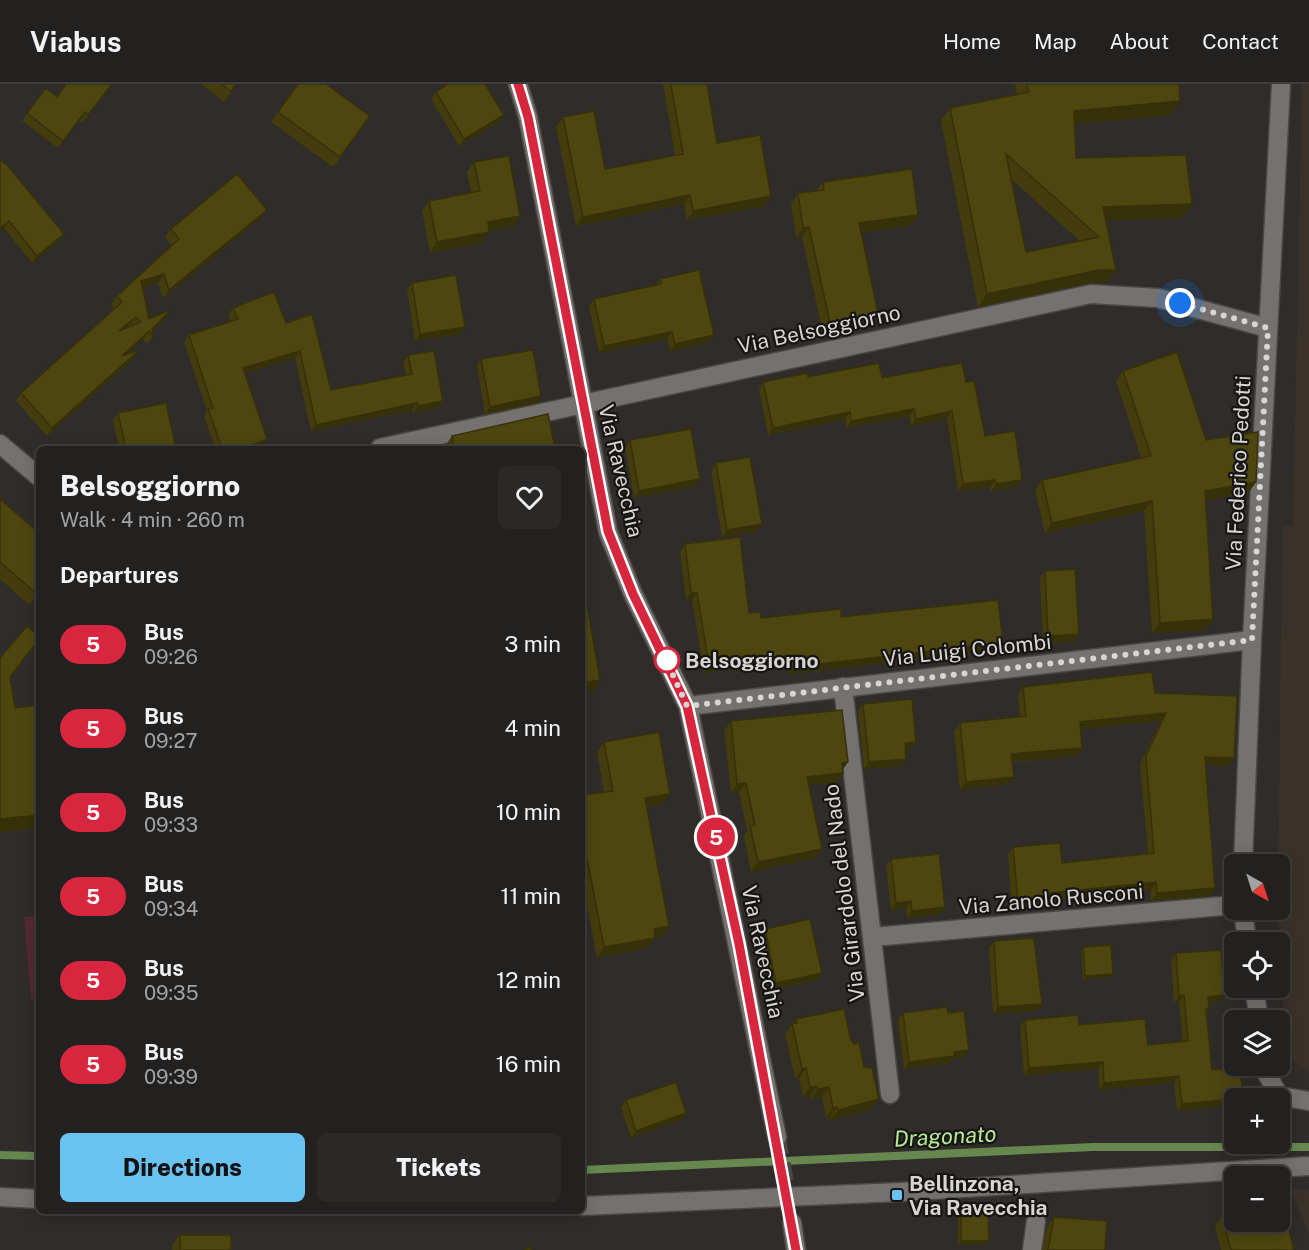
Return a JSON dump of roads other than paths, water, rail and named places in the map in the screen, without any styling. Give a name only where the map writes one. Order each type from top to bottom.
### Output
[{"type":"street","name":"Via Ravecchia","points":[[518,84],[528,117],[608,531],[633,594],[687,706],[777,1137]]},
{"type":"street","name":"Via Federico Pedotti","points":[[1244,854],[1252,640],[1281,84]]},
{"type":"street","name":"Via Belsoggiorno","points":[[389,446],[1091,294],[1158,298],[1268,328]]},
{"type":"street","points":[[0,444],[36,474]]},
{"type":"street","name":"Via Luigi Colombi","points":[[687,706],[1252,640]]},
{"type":"street","name":"Via Girardolo del Nado","points":[[843,687],[890,1094]]},
{"type":"street","name":"Via Zanolo Rusconi","points":[[873,937],[1224,906]]},
{"type":"street","points":[[1268,1076],[1279,1096],[1309,1101]]},
{"type":"street","points":[[585,1206],[900,1192],[1309,1166]]},
{"type":"street","points":[[0,1197],[36,1199]]},
{"type":"street","points":[[1032,1250],[1036,1221]]},
{"type":"street","points":[[792,1223],[796,1250]]},
{"type":"waterway","name":"Dragonato","points":[[585,1170],[1093,1147],[1309,1147]]},
{"type":"waterway","name":"Dragonato","points":[[0,1155],[36,1156]]},
{"type":"tunnel","points":[[777,1137],[792,1223]]},
{"type":"place","name":"Belsoggiorno","points":[[667,660]]},
{"type":"place","name":"Bellinzona, Via Ravecchia","points":[[897,1195]]}]
